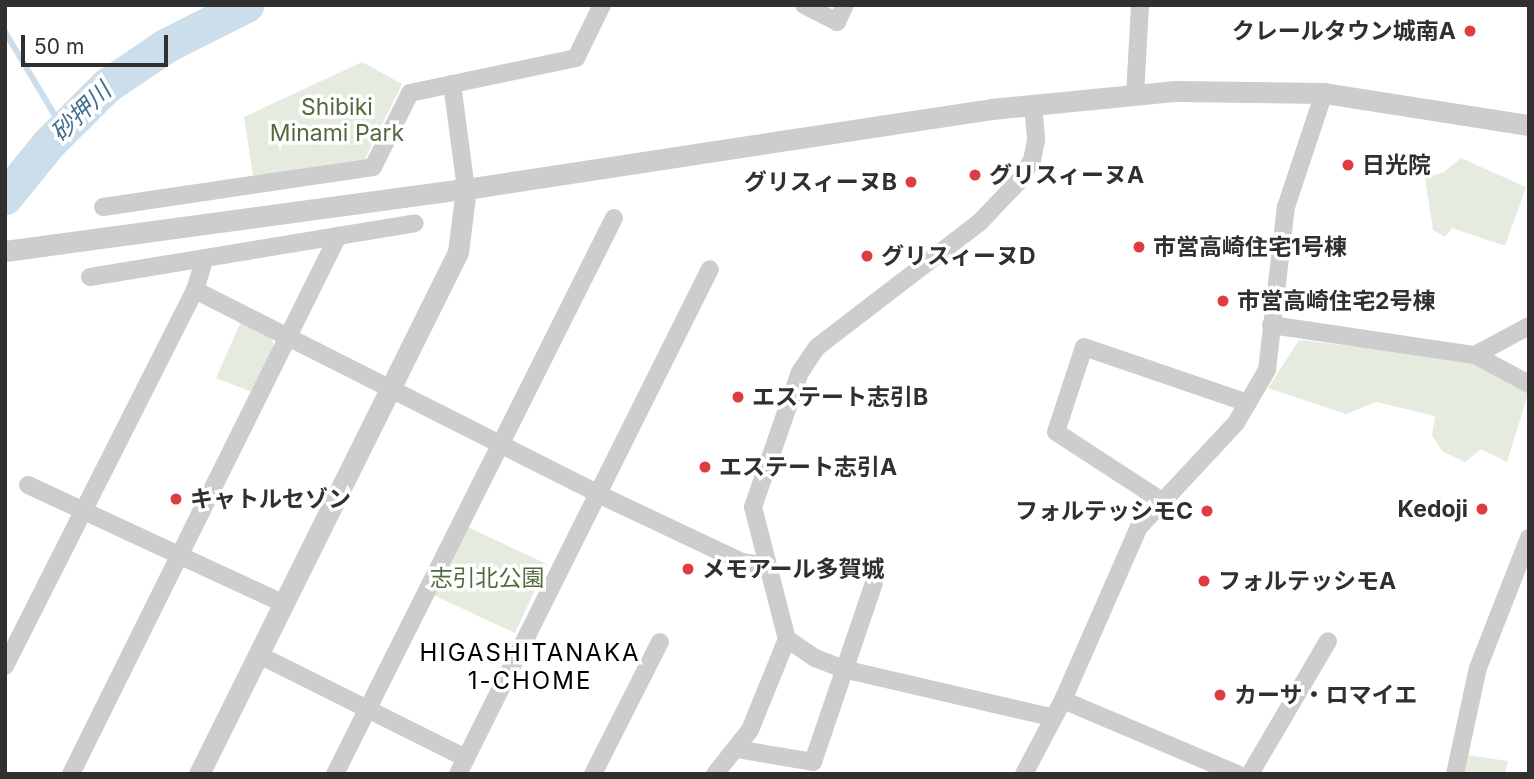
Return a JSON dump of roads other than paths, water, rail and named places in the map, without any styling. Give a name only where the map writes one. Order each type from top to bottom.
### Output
[{"type":"street","points":[[103,207],[373,167],[410,93],[576,58],[601,5]]},
{"type":"street","points":[[804,5],[837,22],[845,5]]},
{"type":"street","points":[[1135,95],[1140,5]]},
{"type":"street","points":[[199,774],[458,252],[467,189],[452,84]]},
{"type":"street","points":[[5,251],[467,189],[1033,104],[1176,91],[1324,93],[1529,125]]},
{"type":"street","points":[[1024,774],[1051,717],[1063,701],[1139,527],[1236,423],[1266,370],[1286,207],[1324,93]]},
{"type":"street","points":[[720,772],[750,730],[787,639],[754,507],[800,372],[817,347],[979,222],[1019,181],[1032,160],[1036,140],[1033,104]]},
{"type":"street","points":[[335,774],[498,443],[614,218]]},
{"type":"street","points":[[90,277],[415,223]]},
{"type":"street","points":[[71,774],[338,236]]},
{"type":"street","points":[[5,666],[195,290],[204,260]]},
{"type":"street","points":[[259,655],[367,710],[462,766],[710,269]]},
{"type":"street","points":[[195,290],[598,494],[742,562],[768,566]]},
{"type":"street","points":[[1271,325],[1475,355],[1529,384]]},
{"type":"street","points":[[1475,355],[1529,326]]},
{"type":"street","points":[[1162,501],[1056,432],[1084,347],[1248,403]]},
{"type":"street","points":[[28,485],[284,604]]},
{"type":"street","points":[[1455,774],[1478,668],[1529,538]]},
{"type":"street","points":[[737,749],[813,762],[874,583]]},
{"type":"street","points":[[787,639],[815,657],[843,669],[1051,717]]},
{"type":"street","points":[[1250,774],[1328,641]]},
{"type":"street","points":[[593,774],[660,642]]},
{"type":"street","points":[[1063,701],[1237,774]]},
{"type":"waterway","name":"砂押川","points":[[5,197],[48,144],[106,86],[165,46],[246,5]]},
{"type":"waterway","points":[[5,32],[63,129]]},
{"type":"place","name":"クレールタウン城南A","points":[[1470,31]]},
{"type":"place","name":"日光院","points":[[1348,165]]},
{"type":"place","name":"グリスィーヌA","points":[[975,175]]},
{"type":"place","name":"グリスィーヌB","points":[[911,182]]},
{"type":"place","name":"市営高崎住宅1号棟","points":[[1139,247]]},
{"type":"place","name":"グリスィーヌD","points":[[867,256]]},
{"type":"place","name":"市営高崎住宅2号棟","points":[[1223,301]]},
{"type":"place","name":"エステート志引B","points":[[738,397]]},
{"type":"place","name":"エステート志引A","points":[[705,467]]},
{"type":"place","name":"キャトルセゾン","points":[[176,499]]},
{"type":"place","name":"Kedoji","points":[[1482,509]]},
{"type":"place","name":"フォルテッシモC","points":[[1207,511]]},
{"type":"place","name":"メモアール多賀城","points":[[688,569]]},
{"type":"place","name":"フォルテッシモA","points":[[1204,581]]},
{"type":"place","name":"カーサ・ロマイエ","points":[[1220,695]]},
{"type":"district","name":"HIGASHITANAKA 1-CHOME","points":[[530,667]]},
{"type":"park label","name":"Shibiki Minami Park","points":[[337,120]]},
{"type":"park label","name":"志引北公園","points":[[487,578]]}]
